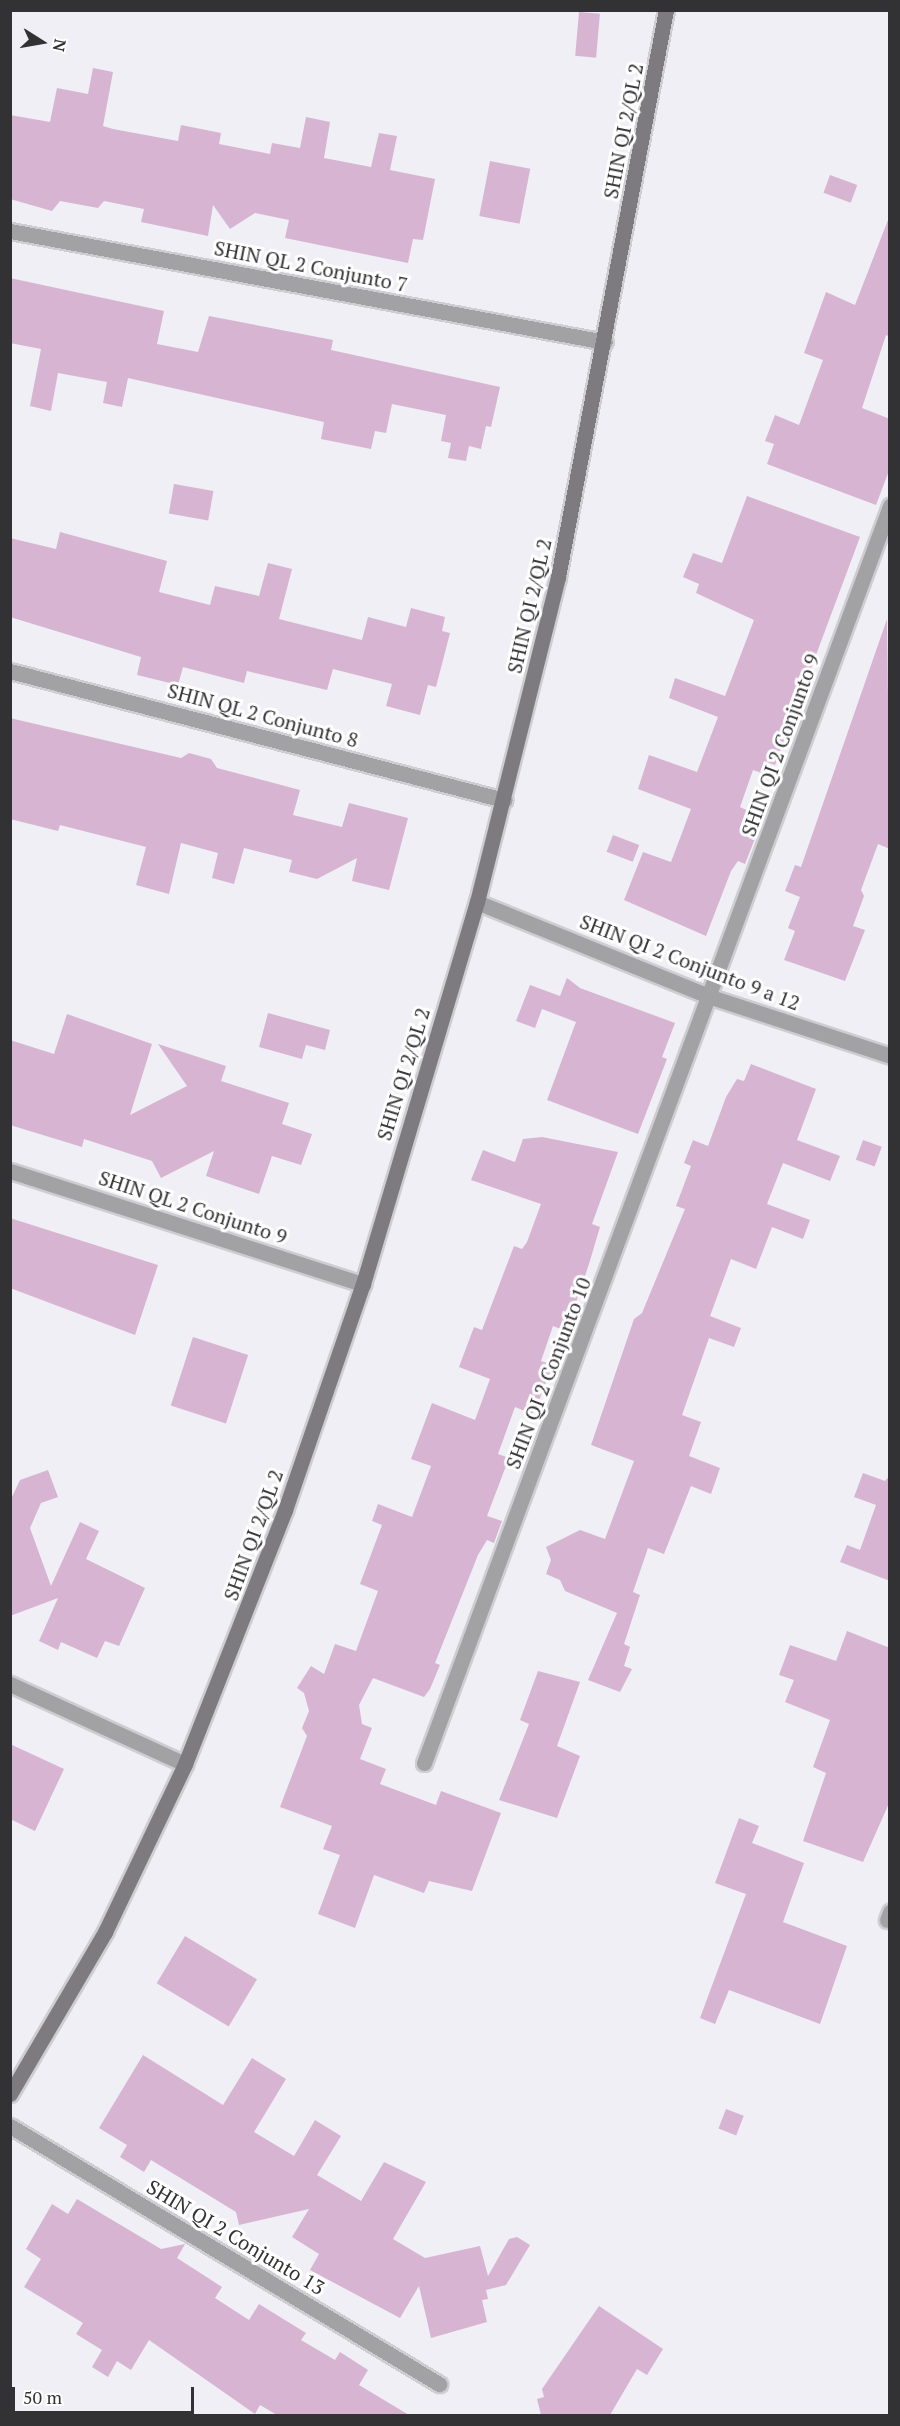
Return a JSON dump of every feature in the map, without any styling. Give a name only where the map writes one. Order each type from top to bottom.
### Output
[{"type":"street","name":"SHIN QI 2/QL 2","points":[[10,2094],[105,1932],[185,1764],[285,1510],[363,1284],[477,902],[558,577],[605,342],[666,10]]},
{"type":"street","name":"SHIN QL 2 Conjunto 7","points":[[10,231],[605,342]]},
{"type":"street","name":"SHIN QI 2 Conjunto 9","points":[[711,998],[890,506]]},
{"type":"street","name":"SHIN QL 2 Conjunto 8","points":[[10,671],[504,800]]},
{"type":"street","name":"SHIN QI 2 Conjunto 9 a 12","points":[[477,902],[711,998],[890,1056]]},
{"type":"street","name":"SHIN QI 2 Conjunto 10","points":[[424,1763],[711,998]]},
{"type":"street","name":"SHIN QL 2 Conjunto 9","points":[[10,1171],[363,1284]]},
{"type":"street","points":[[10,1684],[185,1764]]},
{"type":"street","name":"SHIN QI 2 Conjunto 13","points":[[10,2126],[439,2384]]},
{"type":"building","points":[[579,12],[600,14],[596,58],[575,56]]},
{"type":"building","points":[[93,68],[113,72],[103,126],[113,129],[178,141],[181,125],[221,133],[219,144],[270,154],[272,143],[300,148],[306,117],[330,122],[324,158],[371,167],[379,133],[397,136],[390,170],[435,179],[423,240],[413,239],[408,263],[285,238],[289,220],[255,213],[230,229],[213,205],[208,236],[141,222],[144,209],[104,201],[98,208],[60,201],[52,211],[10,199],[10,115],[50,122],[57,88],[88,94]]},
{"type":"building","points":[[490,161],[530,169],[520,224],[479,216]]},
{"type":"building","points":[[830,175],[857,185],[851,203],[824,193]]},
{"type":"building","points":[[888,220],[890,337],[886,335],[862,408],[890,419],[890,468],[876,505],[767,464],[774,444],[765,441],[775,415],[799,425],[823,360],[804,353],[826,292],[855,305]]},
{"type":"building","points":[[10,278],[164,311],[157,344],[198,352],[209,316],[333,340],[331,350],[500,387],[491,427],[486,426],[481,449],[469,446],[466,461],[448,458],[451,443],[441,441],[446,415],[392,404],[386,433],[375,431],[371,449],[321,439],[324,422],[128,378],[122,407],[103,403],[107,382],[58,373],[51,411],[30,406],[41,349],[10,343]]},
{"type":"building","points":[[174,484],[213,491],[208,520],[169,514]]},
{"type":"building","points":[[747,496],[860,537],[775,765],[769,763],[765,774],[753,770],[740,807],[763,818],[745,864],[738,861],[731,871],[706,936],[624,900],[643,852],[671,862],[691,809],[638,789],[649,755],[697,772],[718,717],[669,698],[675,678],[725,696],[754,620],[696,593],[699,584],[683,577],[693,553],[722,563]]},
{"type":"building","points":[[60,532],[167,561],[159,592],[210,605],[215,586],[259,596],[268,563],[292,569],[279,619],[362,640],[368,617],[406,627],[411,608],[445,617],[442,631],[450,633],[436,687],[428,685],[420,715],[386,706],[392,684],[333,669],[327,690],[247,671],[244,683],[183,667],[178,685],[137,675],[141,657],[10,617],[10,538],[56,549]]},
{"type":"building","points":[[887,619],[890,849],[878,844],[861,890],[864,896],[853,926],[865,930],[845,981],[784,960],[795,931],[788,928],[800,897],[785,891],[795,865],[801,867]]},
{"type":"building","points":[[10,718],[181,758],[189,753],[211,759],[217,768],[300,790],[293,815],[342,827],[349,803],[408,818],[389,890],[352,881],[357,858],[317,879],[289,872],[292,860],[244,848],[234,884],[212,878],[218,853],[181,843],[169,894],[136,885],[146,847],[60,825],[58,831],[10,819]]},
{"type":"building","points":[[613,835],[639,845],[633,862],[607,852]]},
{"type":"building","points":[[567,978],[580,988],[675,1023],[662,1057],[667,1059],[638,1134],[547,1100],[576,1022],[542,1009],[535,1028],[516,1021],[530,985],[560,996]]},
{"type":"building","points":[[268,1013],[330,1030],[325,1050],[306,1045],[302,1059],[259,1047]]},
{"type":"building","points":[[67,1014],[152,1044],[130,1115],[187,1086],[158,1044],[226,1066],[221,1081],[289,1103],[282,1124],[312,1134],[301,1165],[272,1156],[259,1194],[206,1176],[214,1151],[161,1178],[152,1161],[84,1139],[82,1147],[10,1125],[10,1040],[54,1054]]},
{"type":"building","points":[[751,1064],[816,1089],[797,1140],[840,1156],[830,1181],[783,1163],[767,1204],[810,1220],[803,1239],[772,1227],[756,1269],[731,1259],[710,1316],[741,1328],[734,1347],[709,1338],[682,1415],[701,1422],[689,1456],[720,1468],[711,1494],[691,1486],[664,1554],[648,1548],[633,1592],[640,1595],[624,1644],[630,1647],[624,1666],[632,1669],[620,1692],[588,1680],[617,1613],[565,1591],[560,1580],[546,1574],[551,1560],[546,1547],[580,1530],[605,1539],[634,1461],[591,1445],[634,1319],[642,1313],[685,1209],[676,1206],[691,1166],[684,1163],[693,1140],[708,1146],[726,1097],[737,1079],[744,1081]]},
{"type":"building","points":[[542,1137],[618,1152],[592,1224],[600,1227],[589,1264],[571,1317],[563,1330],[553,1326],[541,1361],[553,1365],[532,1414],[515,1407],[498,1454],[509,1458],[487,1516],[502,1521],[494,1543],[487,1540],[478,1555],[435,1663],[440,1665],[430,1689],[424,1697],[373,1678],[359,1705],[362,1724],[372,1728],[360,1759],[386,1769],[380,1784],[436,1805],[441,1791],[501,1813],[472,1891],[429,1881],[424,1893],[374,1875],[355,1928],[318,1914],[340,1855],[323,1849],[332,1826],[280,1807],[307,1736],[302,1728],[309,1711],[304,1693],[297,1688],[311,1666],[324,1674],[335,1644],[356,1651],[378,1591],[360,1584],[382,1525],[372,1521],[378,1504],[412,1517],[431,1466],[411,1459],[432,1403],[475,1420],[490,1379],[459,1367],[474,1327],[482,1330],[514,1246],[522,1249],[527,1242],[541,1204],[471,1180],[483,1150],[515,1162],[523,1139]]},
{"type":"building","points":[[863,1140],[882,1147],[875,1167],[856,1160]]},
{"type":"building","points":[[10,1218],[158,1265],[135,1335],[10,1288]]},
{"type":"building","points":[[193,1337],[248,1355],[226,1423],[171,1405]]},
{"type":"building","points":[[48,1470],[58,1497],[41,1503],[30,1528],[51,1586],[80,1522],[99,1531],[86,1559],[145,1588],[119,1646],[105,1641],[97,1658],[61,1642],[58,1650],[39,1641],[58,1598],[10,1616],[10,1501],[20,1480]]},
{"type":"building","points":[[863,1473],[885,1481],[890,1475],[890,1581],[840,1562],[847,1545],[860,1550],[876,1505],[854,1497]]},
{"type":"building","points":[[847,1631],[890,1648],[890,1801],[863,1862],[803,1841],[826,1773],[813,1767],[830,1720],[785,1702],[794,1680],[779,1675],[790,1645],[836,1661]]},
{"type":"building","points":[[538,1671],[580,1682],[557,1746],[580,1756],[557,1818],[499,1800],[529,1724],[520,1720]]},
{"type":"building","points":[[10,1744],[64,1769],[35,1831],[10,1819]]},
{"type":"building","points":[[739,1818],[759,1826],[752,1843],[804,1863],[783,1922],[847,1946],[820,2024],[729,1990],[715,2024],[700,2018],[746,1894],[715,1883]]},
{"type":"building","points":[[185,1936],[257,1979],[229,2026],[157,1983]]},
{"type":"building","points":[[143,2055],[223,2105],[252,2058],[286,2079],[254,2132],[294,2156],[315,2120],[341,2136],[317,2175],[361,2201],[384,2162],[426,2182],[393,2239],[425,2258],[480,2246],[488,2276],[509,2239],[517,2237],[530,2245],[506,2285],[486,2290],[488,2299],[482,2300],[487,2322],[431,2338],[419,2286],[400,2318],[310,2270],[319,2254],[292,2237],[309,2209],[239,2225],[236,2212],[151,2160],[144,2172],[120,2157],[127,2145],[99,2128]]},
{"type":"building","points":[[726,2109],[744,2116],[736,2135],[718,2129]]},
{"type":"building","points":[[77,2199],[161,2249],[185,2244],[177,2258],[222,2287],[215,2298],[249,2320],[259,2304],[306,2333],[301,2340],[335,2360],[340,2352],[368,2370],[359,2385],[409,2415],[277,2415],[260,2405],[255,2414],[149,2340],[131,2370],[117,2361],[108,2377],[92,2367],[102,2350],[76,2334],[83,2323],[24,2287],[41,2259],[26,2249],[52,2204],[68,2214]]},
{"type":"building","points":[[599,2306],[663,2349],[647,2375],[637,2369],[610,2415],[541,2415],[537,2399],[544,2397],[542,2389]]}]
